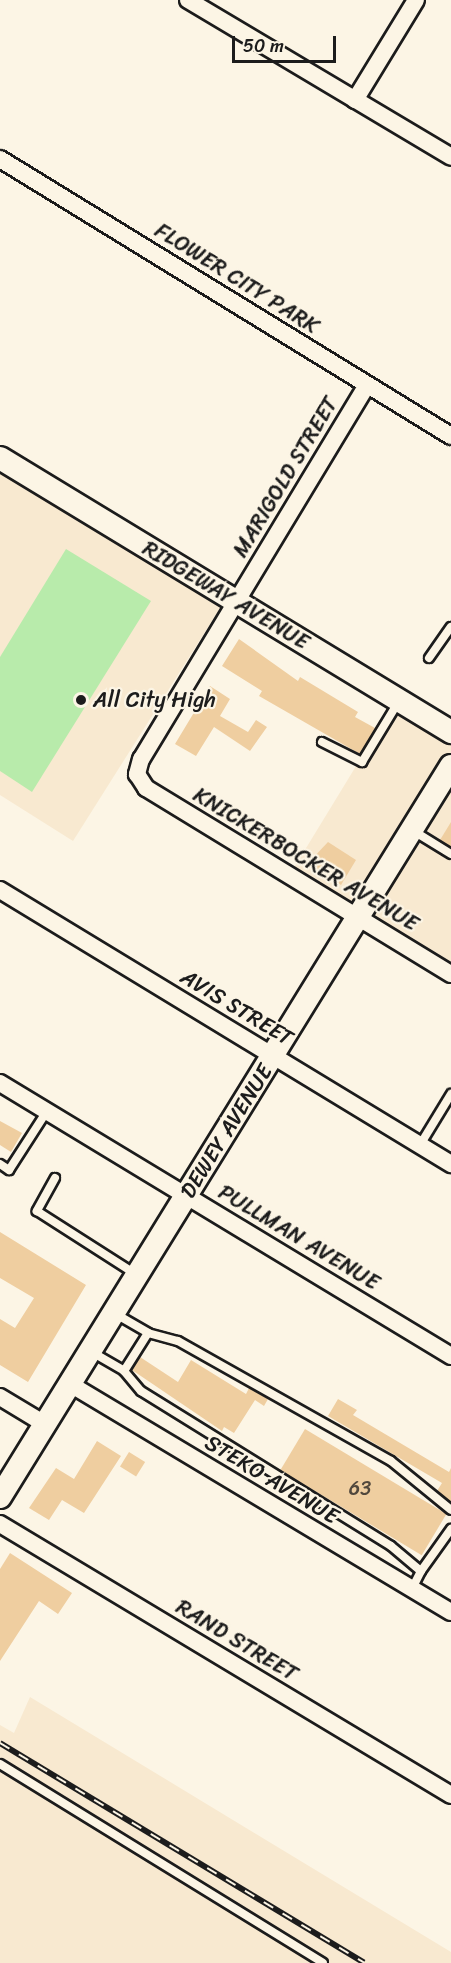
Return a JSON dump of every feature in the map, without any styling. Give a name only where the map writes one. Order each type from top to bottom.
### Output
[{"type":"street","points":[[188,0],[451,157]]},
{"type":"street","points":[[355,100],[416,0]]},
{"type":"street","name":"FLOWER CITY PARK","points":[[0,159],[451,436]]},
{"type":"street","name":"MARIGOLD STREET","points":[[139,780],[141,759],[367,385]]},
{"type":"street","name":"RIDGEWAY AVENUE","points":[[0,458],[451,732]]},
{"type":"street","name":"DEWEY AVENUE","points":[[0,1497],[451,766]]},
{"type":"street","name":"KNICKERBOCKER AVENUE","points":[[139,780],[451,974]]},
{"type":"street","name":"AVIS STREET","points":[[0,890],[451,1164]]},
{"type":"street","name":"PULLMAN AVENUE","points":[[0,1083],[451,1356]]},
{"type":"street","name":"STEKO AVENUE","points":[[70,1384],[451,1612]]},
{"type":"street","points":[[0,1397],[45,1424]]},
{"type":"street","name":"RAND STREET","points":[[0,1524],[451,1795]]},
{"type":"lane","points":[[429,658],[451,627]]},
{"type":"lane","points":[[322,742],[362,762],[399,700]]},
{"type":"lane","points":[[412,830],[451,854]]},
{"type":"lane","points":[[420,1145],[451,1094]]},
{"type":"lane","points":[[0,1164],[9,1170],[47,1111]]},
{"type":"lane","points":[[56,1178],[37,1211],[137,1275]]},
{"type":"lane","points":[[114,1313],[147,1333],[178,1341],[391,1461],[451,1510]]},
{"type":"lane","points":[[124,1371],[147,1333]]},
{"type":"lane","points":[[90,1351],[124,1371],[141,1391],[391,1546],[421,1571]]},
{"type":"lane","points":[[412,1588],[451,1528]]},
{"type":"lane","points":[[0,1764],[323,1963]]},
{"type":"shaded area","name":"All City High","points":[[0,471],[222,605],[73,841],[0,795]]},
{"type":"shaded area","points":[[397,699],[451,732],[451,970],[289,876]]},
{"type":"shaded area","points":[[30,1697],[451,1952],[451,1963],[0,1963],[0,1725],[14,1733]]},
{"type":"green space","points":[[66,549],[151,601],[32,792],[0,771],[0,657]]},
{"type":"building","points":[[239,639],[298,681],[300,677],[358,712],[355,717],[375,728],[360,754],[259,696],[262,691],[222,666]]},
{"type":"building","points":[[210,686],[230,699],[220,716],[248,732],[256,720],[267,727],[250,751],[214,727],[196,756],[175,744]]},
{"type":"building","points":[[451,822],[451,847],[440,840]]},
{"type":"building","points":[[328,842],[356,860],[341,885],[313,867],[311,860]]},
{"type":"building","points":[[0,1121],[22,1133],[11,1152],[0,1145]]},
{"type":"building","points":[[0,1232],[86,1285],[28,1382],[0,1365],[0,1319],[15,1328],[34,1298],[0,1278]]},
{"type":"building","points":[[140,1357],[178,1382],[191,1360],[246,1394],[249,1388],[268,1399],[264,1406],[255,1400],[234,1433],[224,1427],[222,1431],[132,1370]]},
{"type":"building","points":[[338,1399],[357,1410],[353,1415],[449,1472],[451,1468],[451,1502],[437,1491],[442,1483],[328,1416]]},
{"type":"building","points":[[305,1429],[446,1514],[422,1555],[280,1470]]},
{"type":"building","points":[[97,1441],[121,1456],[84,1513],[62,1500],[49,1520],[29,1508],[56,1468],[74,1479]]},
{"type":"building","points":[[129,1452],[145,1462],[136,1476],[120,1466]]},
{"type":"building","points":[[10,1553],[72,1593],[58,1614],[39,1601],[0,1661],[0,1569]]},
{"type":"railway","points":[[0,1743],[364,1963]]},
{"type":"place","name":"All City High","points":[[81,700]]}]
